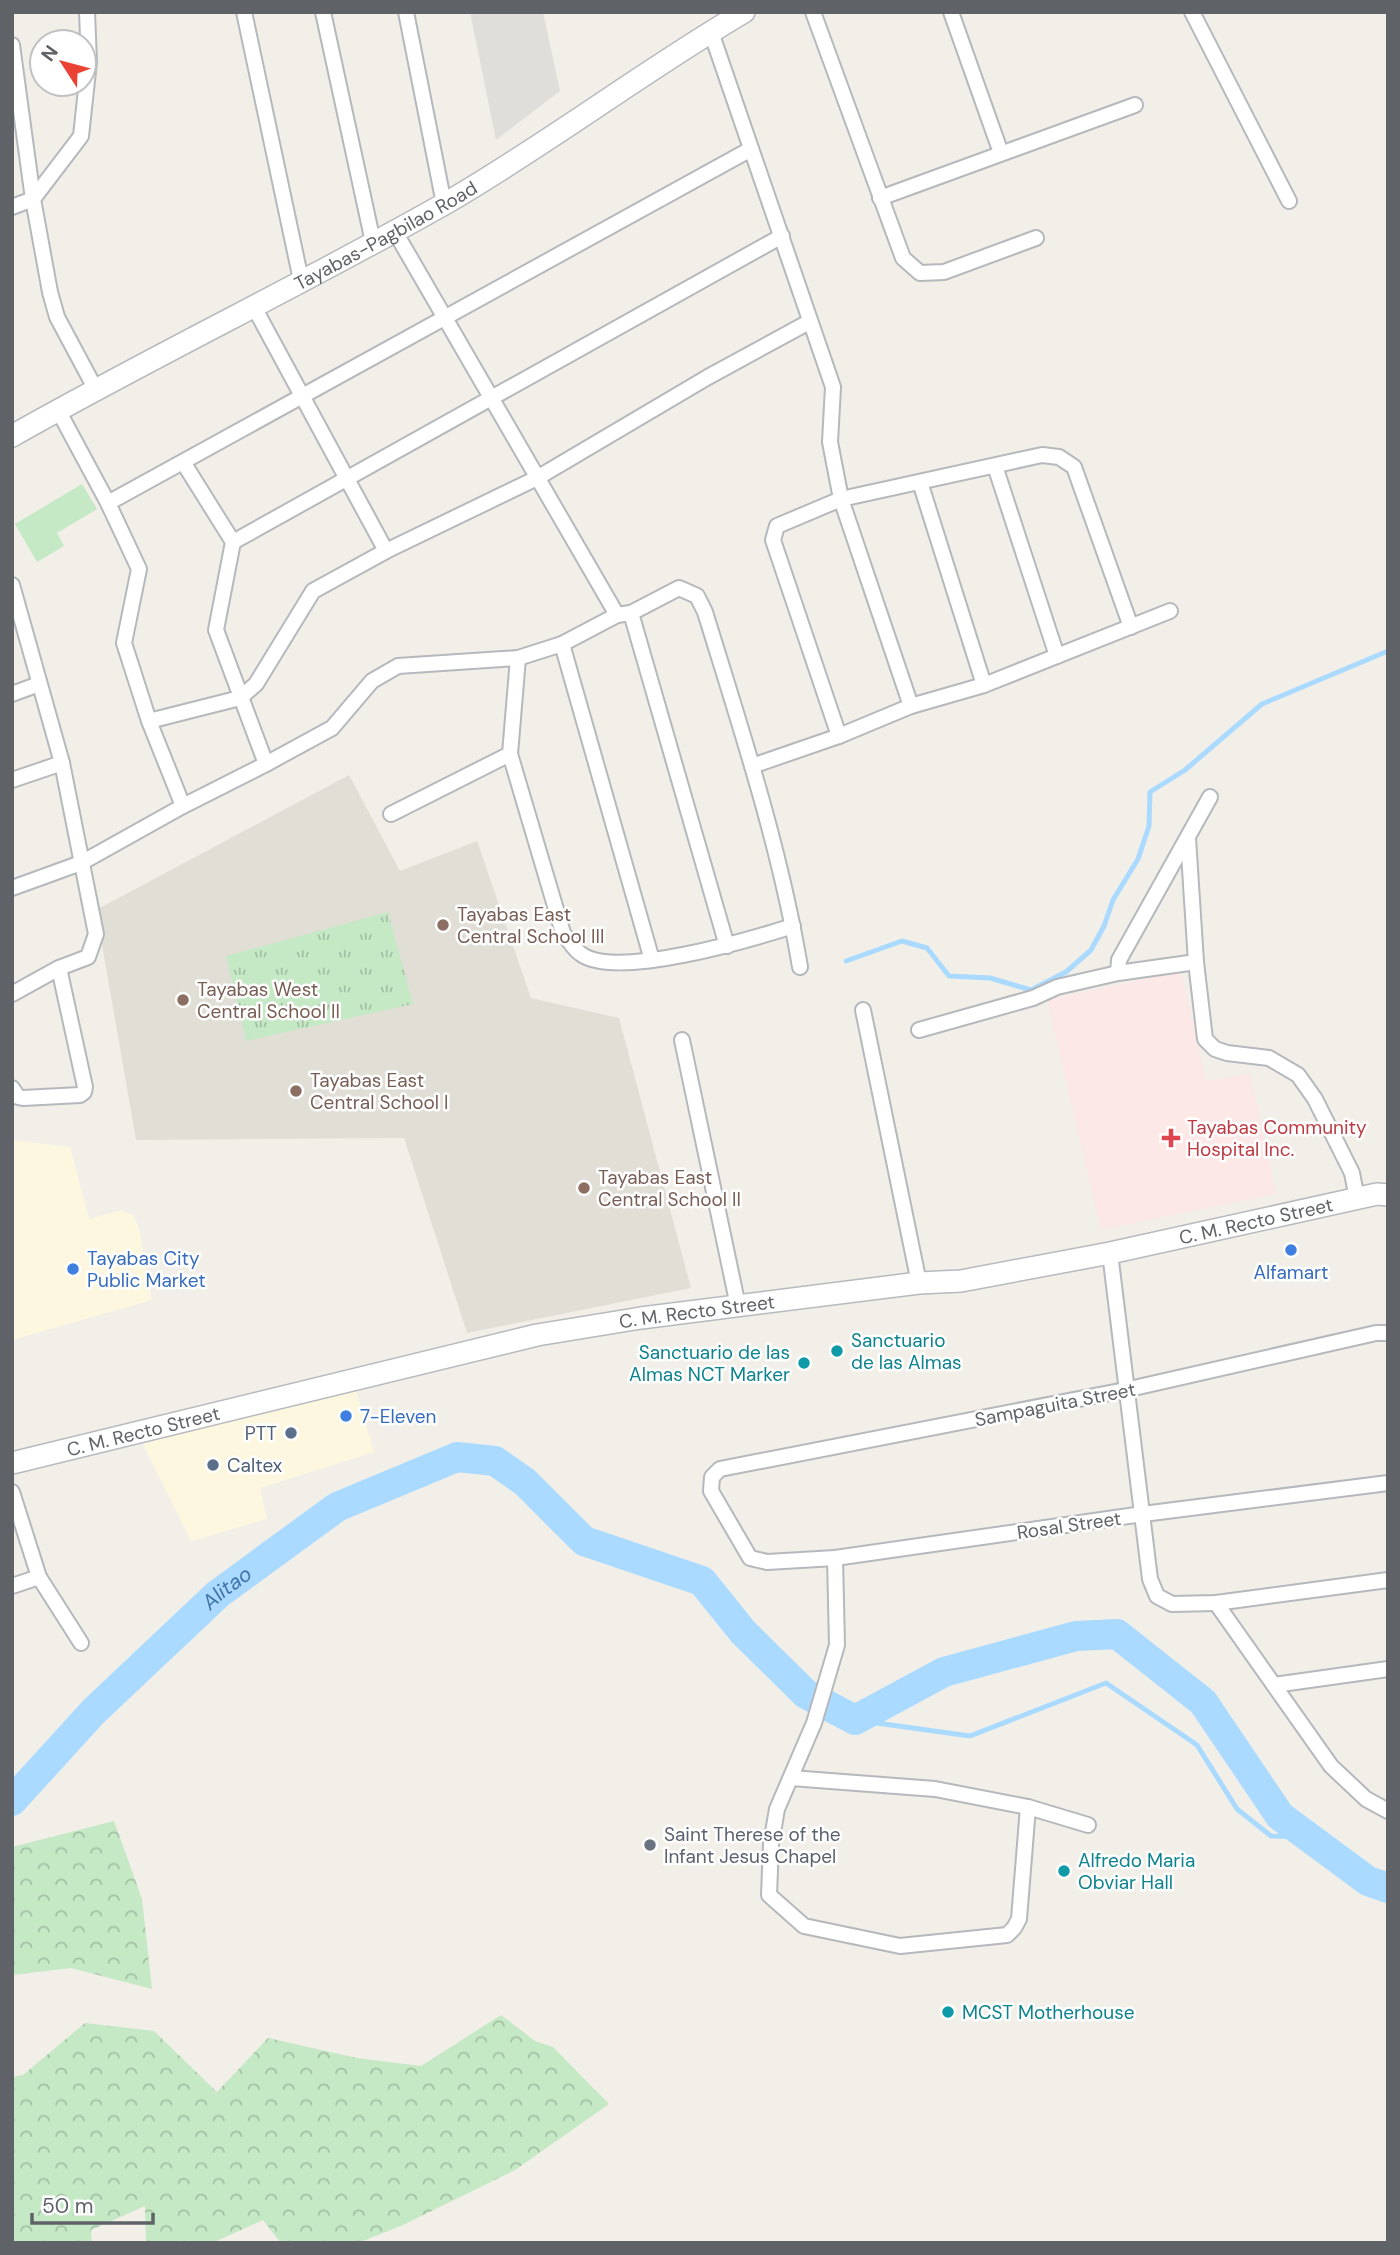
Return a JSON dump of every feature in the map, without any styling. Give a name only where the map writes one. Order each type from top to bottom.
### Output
[{"type":"main road","name":"Tayabas-Pagbilao Road","points":[[12,436],[444,204],[567,128],[744,12]]},
{"type":"main road","name":"C. M. Recto Street","points":[[12,1463],[537,1335],[641,1318],[919,1283],[961,1281],[1110,1253],[1357,1199],[1388,1195]]},
{"type":"street","points":[[12,207],[33,199],[81,136],[89,62],[87,12]]},
{"type":"street","points":[[244,12],[301,281]]},
{"type":"street","points":[[323,12],[373,242]]},
{"type":"street","points":[[406,12],[444,204]]},
{"type":"street","points":[[813,12],[903,258],[920,273],[944,272],[1036,238]]},
{"type":"street","points":[[951,12],[1001,153]]},
{"type":"street","points":[[1192,12],[1289,201]]},
{"type":"street","points":[[711,32],[833,387],[830,442],[841,499],[911,706]]},
{"type":"street","points":[[12,45],[33,199],[50,292],[57,317],[96,390]]},
{"type":"street","points":[[880,198],[1135,105]]},
{"type":"street","points":[[108,503],[751,149]]},
{"type":"street","points":[[394,230],[537,478],[624,614],[727,946]]},
{"type":"street","points":[[233,542],[782,236]]},
{"type":"street","points":[[254,307],[386,551]]},
{"type":"street","points":[[149,721],[240,698],[256,684],[313,591],[386,551],[537,478],[708,377],[809,322]]},
{"type":"street","points":[[58,410],[108,503],[139,569],[124,643],[149,721],[183,806]]},
{"type":"street","points":[[839,736],[773,540],[777,526],[841,499],[1042,455],[1059,457],[1074,467],[1130,627]]},
{"type":"street","points":[[183,462],[233,542],[216,630],[267,764]]},
{"type":"street","points":[[995,466],[1057,656]]},
{"type":"street","points":[[920,482],[984,685]]},
{"type":"street","points":[[12,585],[62,764],[96,934],[89,957],[59,968],[12,994]]},
{"type":"street","points":[[12,888],[80,863],[332,728],[372,681],[398,666],[518,658],[562,644],[679,588],[697,596],[705,612],[752,766],[793,926],[800,967]]},
{"type":"street","points":[[752,766],[839,736],[911,706],[984,685],[1170,611]]},
{"type":"street","points":[[562,644],[652,960]]},
{"type":"street","points":[[518,658],[510,754],[564,933],[581,954],[603,963],[652,960],[727,946],[793,926]]},
{"type":"street","points":[[12,694],[39,684]]},
{"type":"street","points":[[391,814],[510,754]]},
{"type":"street","points":[[12,780],[62,764]]},
{"type":"street","points":[[1118,973],[1119,960],[1210,797]]},
{"type":"street","points":[[1188,838],[1196,962],[1205,1038],[1215,1049],[1269,1058],[1298,1075],[1315,1099],[1352,1172],[1357,1199]]},
{"type":"street","points":[[919,1030],[1033,998],[1057,987],[1118,973],[1196,962]]},
{"type":"street","points":[[12,1088],[18,1097],[23,1098],[80,1096],[84,1092],[59,968]]},
{"type":"street","points":[[863,1010],[919,1283]]},
{"type":"street","points":[[682,1040],[738,1306]]},
{"type":"street","points":[[1110,1253],[1150,1579],[1157,1596],[1172,1604],[1216,1603],[1388,1580]]},
{"type":"street","name":"Sampaguita Street","points":[[750,1558],[711,1491],[712,1477],[720,1469],[1125,1391],[1376,1333],[1388,1333]]},
{"type":"street","name":"Rosal Street","points":[[750,1558],[767,1562],[835,1558],[1143,1514],[1388,1483]]},
{"type":"street","points":[[12,1492],[39,1577],[81,1643]]},
{"type":"street","points":[[835,1558],[837,1645],[814,1723],[777,1809],[771,1844],[769,1895],[804,1926],[900,1946],[1007,1935],[1019,1919],[1028,1807]]},
{"type":"street","points":[[12,1586],[39,1577]]},
{"type":"street","points":[[1216,1603],[1331,1766],[1366,1799],[1388,1811]]},
{"type":"street","points":[[1274,1685],[1388,1669]]},
{"type":"street","points":[[791,1778],[935,1789],[1028,1807],[1088,1825]]},
{"type":"shaded area","points":[[470,12],[543,12],[560,91],[496,140]]},
{"type":"shaded area","points":[[349,775],[400,871],[477,841],[531,998],[619,1018],[691,1288],[467,1333],[404,1138],[136,1140],[96,910]]},
{"type":"shaded area","name":"Tayabas Community Hospital Inc.","points":[[1181,971],[1206,1081],[1250,1073],[1276,1194],[1101,1230],[1047,1000]]},
{"type":"shaded area","points":[[12,1140],[70,1147],[89,1219],[121,1210],[133,1215],[139,1228],[152,1300],[12,1340]]},
{"type":"shaded area","points":[[354,1384],[374,1452],[260,1488],[267,1519],[191,1541],[140,1438]]},
{"type":"green space","points":[[82,484],[97,509],[57,533],[64,546],[37,562],[15,524]]},
{"type":"green space","points":[[388,912],[413,1004],[246,1041],[226,956]]},
{"type":"green space","points":[[114,1821],[142,1899],[152,1989],[71,1968],[12,1975],[12,1847]]},
{"type":"green space","points":[[501,2015],[535,2041],[553,2047],[609,2104],[515,2170],[403,2225],[358,2243],[281,2243],[263,2220],[212,2243],[146,2243],[145,2206],[91,2230],[92,2243],[12,2243],[12,2077],[23,2075],[85,2023],[154,2031],[217,2092],[268,2038],[357,2058],[421,2066]]},
{"type":"waterway","points":[[846,961],[902,941],[927,948],[949,976],[990,978],[1031,990],[1066,972],[1091,950],[1104,926],[1113,900],[1138,859],[1149,826],[1150,792],[1185,770],[1262,704],[1388,651]]},
{"type":"waterway","name":"Alitao","points":[[12,1801],[93,1712],[218,1594],[337,1507],[457,1457],[495,1461],[525,1482],[584,1541],[702,1581],[743,1632],[806,1694],[855,1720],[944,1672],[1076,1636],[1117,1634],[1203,1702],[1280,1816],[1368,1881],[1388,1888]]},
{"type":"waterway","points":[[855,1720],[970,1736],[1106,1683],[1197,1745],[1237,1809],[1271,1836],[1308,1837]]},
{"type":"place","name":"Tayabas East Central School III","points":[[443,925]]},
{"type":"place","name":"Tayabas West Central School II","points":[[183,1000]]},
{"type":"place","name":"Tayabas East Central School I","points":[[296,1091]]},
{"type":"place","name":"Tayabas Community Hospital Inc.","points":[[1171,1138]]},
{"type":"place","name":"Tayabas East Central School II","points":[[584,1188]]},
{"type":"place","name":"Alfamart","points":[[1291,1250]]},
{"type":"place","name":"Tayabas City Public Market","points":[[73,1269]]},
{"type":"place","name":"Sanctuario de las Almas","points":[[837,1351]]},
{"type":"place","name":"Sanctuario de las Almas NCT Marker","points":[[804,1363]]},
{"type":"place","name":"7-Eleven","points":[[346,1416]]},
{"type":"place","name":"PTT","points":[[291,1433]]},
{"type":"place","name":"Caltex","points":[[213,1465]]},
{"type":"place","name":"Saint Therese of the Infant Jesus Chapel","points":[[650,1845]]},
{"type":"place","name":"Alfredo Maria Obviar Hall","points":[[1064,1871]]},
{"type":"place","name":"MCST Motherhouse","points":[[948,2012]]}]
